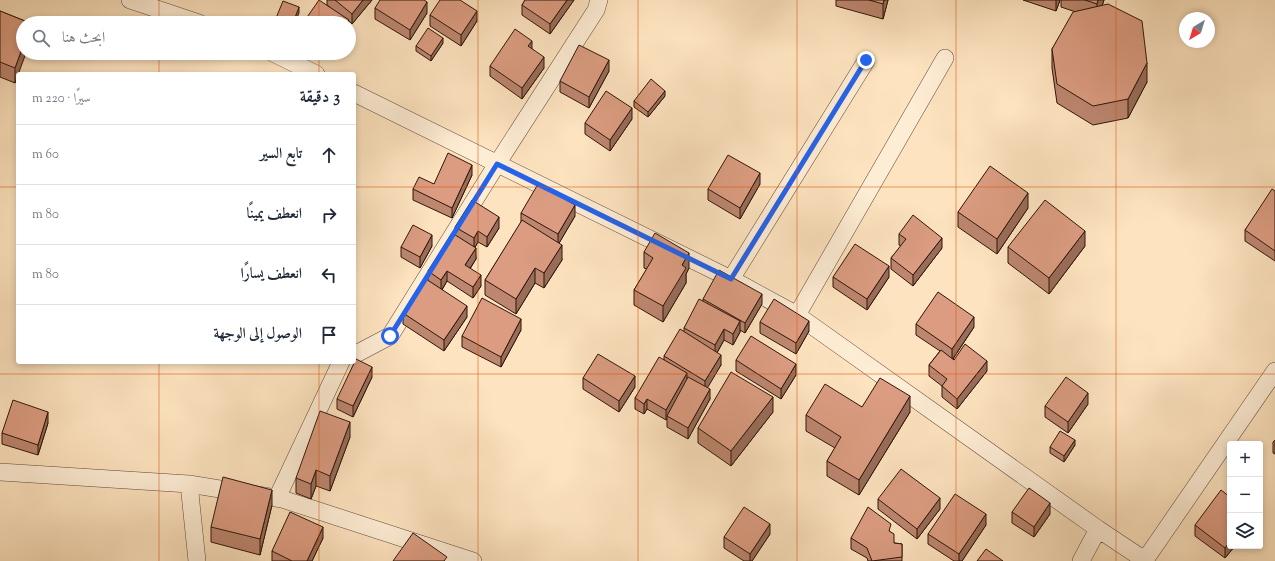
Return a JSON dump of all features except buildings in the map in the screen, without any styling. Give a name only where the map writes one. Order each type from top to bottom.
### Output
[{"type":"street","points":[[130,0],[178,16]]},
{"type":"street","points":[[356,354],[390,336],[497,164],[596,10],[599,0]]},
{"type":"street","points":[[797,315],[945,58]]},
{"type":"street","points":[[287,60],[312,72]]},
{"type":"street","points":[[731,279],[866,60]]},
{"type":"street","points":[[356,94],[731,279],[797,315],[1098,529],[1145,560],[1275,371]]},
{"type":"street","points":[[277,498],[340,364]]},
{"type":"street","points":[[0,472],[189,484],[277,498],[473,561]]},
{"type":"street","points":[[189,484],[197,561]]},
{"type":"street","points":[[1081,561],[1098,529]]},
{"type":"route","points":[[390,336],[497,164],[731,279],[866,60]]}]
